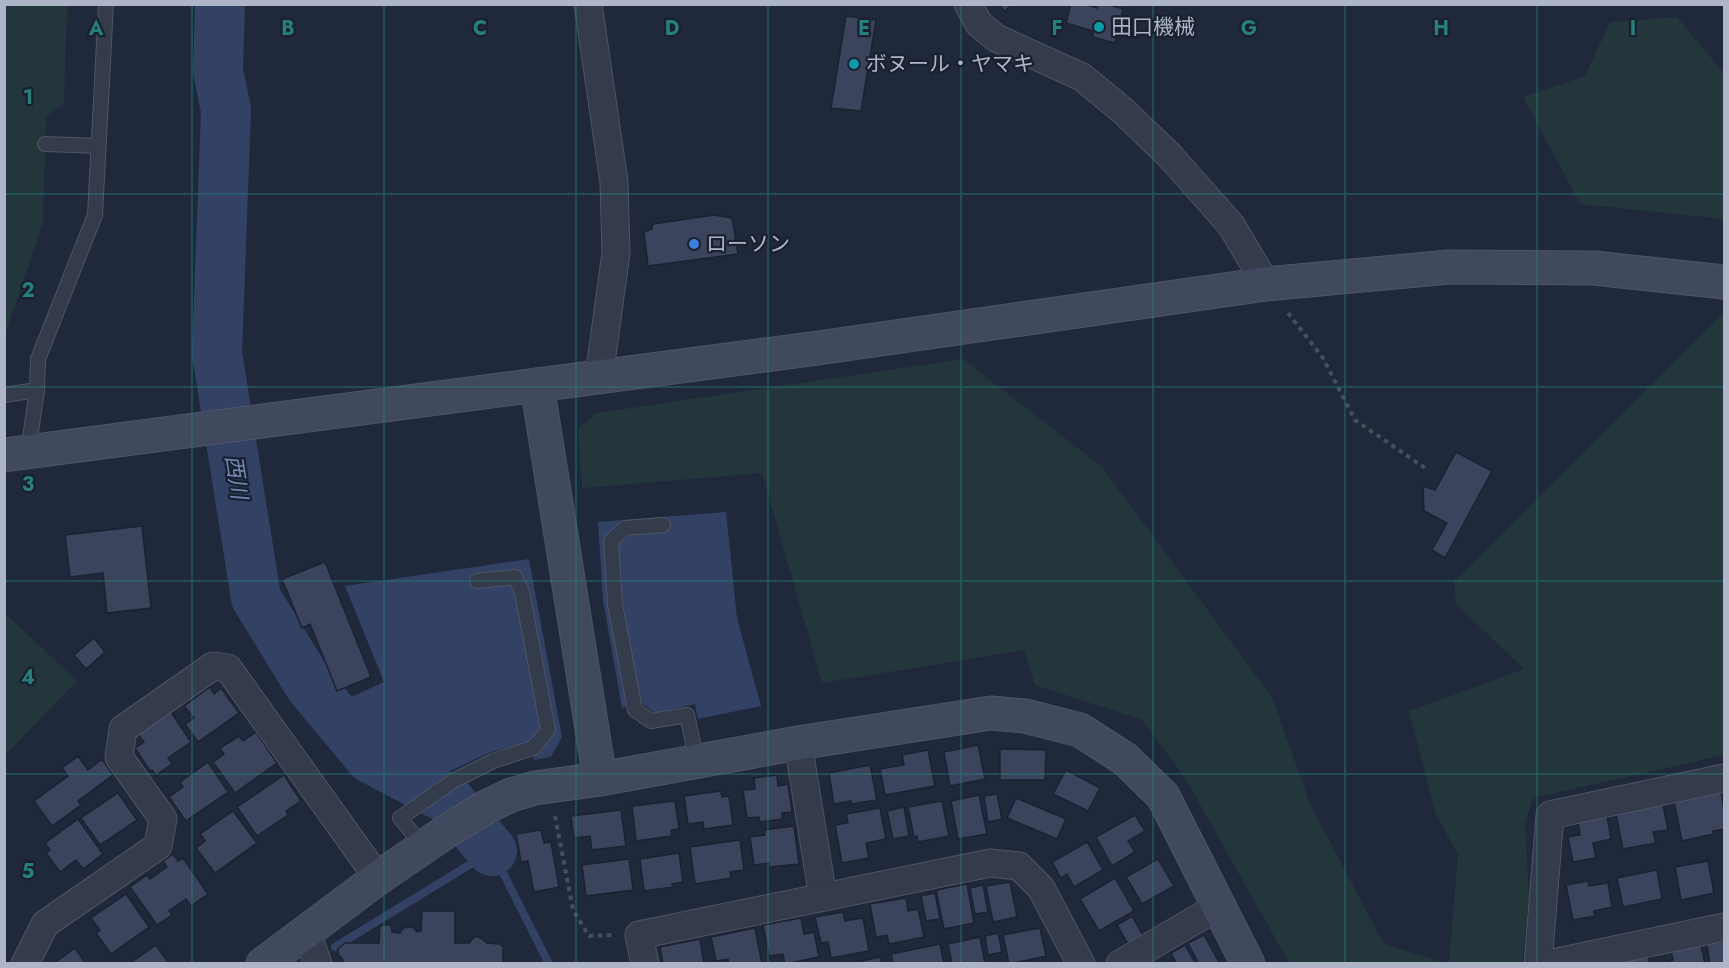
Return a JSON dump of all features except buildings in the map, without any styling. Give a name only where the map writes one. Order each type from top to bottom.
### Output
[{"type":"street","points":[[588,4],[614,182],[616,241],[599,377]]},
{"type":"street","points":[[968,4],[979,24],[996,38],[1082,77],[1122,110],[1169,155],[1231,225],[1266,284]]},
{"type":"street","points":[[16,453],[799,351],[1266,284],[1449,267],[1594,268],[1725,282]]},
{"type":"street","points":[[537,385],[600,779]]},
{"type":"street","points":[[25,963],[45,924],[158,846],[163,819],[119,757],[123,729],[213,666],[228,668],[378,878]]},
{"type":"street","points":[[262,963],[378,878],[486,807],[511,795],[535,788],[600,779],[798,743],[992,713],[1025,716],[1080,730],[1125,759],[1163,796],[1248,963]]},
{"type":"street","points":[[798,743],[823,897]]},
{"type":"street","points":[[1538,963],[1550,815],[1725,778]]},
{"type":"street","points":[[645,963],[639,935],[990,863],[1019,866],[1041,888],[1081,963]]},
{"type":"street","points":[[1119,963],[1219,906]]},
{"type":"street","points":[[1548,963],[1725,927]]},
{"type":"street","points":[[306,932],[318,963]]},
{"type":"lane","points":[[16,453],[37,390],[38,359],[95,215],[106,4]]},
{"type":"lane","points":[[45,144],[98,146]]},
{"type":"lane","points":[[4,395],[37,390]]},
{"type":"lane","points":[[663,525],[625,528],[611,541],[615,604],[634,710],[651,721],[687,715],[697,761]]},
{"type":"lane","points":[[436,839],[400,818],[453,781],[493,761],[533,748],[548,730],[522,592],[515,577],[477,581]]},
{"type":"path","points":[[1266,284],[1323,358],[1354,420],[1425,468]]},
{"type":"path","points":[[554,813],[573,910],[589,936],[639,935]]},
{"type":"shaded area","points":[[5,5],[67,5],[64,103],[46,117],[43,223],[5,335]]},
{"type":"shaded area","points":[[1677,17],[1724,73],[1724,219],[1580,204],[1523,97],[1585,76],[1610,22]]},
{"type":"shaded area","points":[[1724,312],[1724,755],[1533,798],[1525,822],[1529,896],[1522,963],[1449,963],[1458,854],[1435,813],[1409,711],[1524,669],[1456,604],[1454,582]]},
{"type":"shaded area","points":[[963,359],[1102,467],[1272,697],[1311,806],[1384,944],[1446,963],[1289,963],[1185,778],[1142,720],[1035,685],[1024,650],[822,683],[762,473],[582,488],[578,429],[597,413]]},
{"type":"shaded area","points":[[4,612],[77,681],[5,755],[4,755]]},
{"type":"water","points":[[726,512],[737,618],[761,706],[698,719],[695,704],[655,713],[641,703],[622,708],[603,600],[598,522]]},
{"type":"water","points":[[529,559],[562,737],[551,757],[534,760],[529,742],[491,752],[446,773],[374,739],[349,698],[384,682],[345,586]]},
{"type":"waterway","name":"西川","points":[[220,4],[218,71],[226,110],[217,353],[256,598],[310,686],[370,758],[448,799],[492,851]]},
{"type":"waterway","points":[[335,947],[492,851],[549,964]]},
{"type":"place","name":"田口機械","points":[[1099,27]]},
{"type":"place","name":"ボヌール・ヤマキ","points":[[854,64]]},
{"type":"place","name":"ローソン","points":[[694,244]]}]
